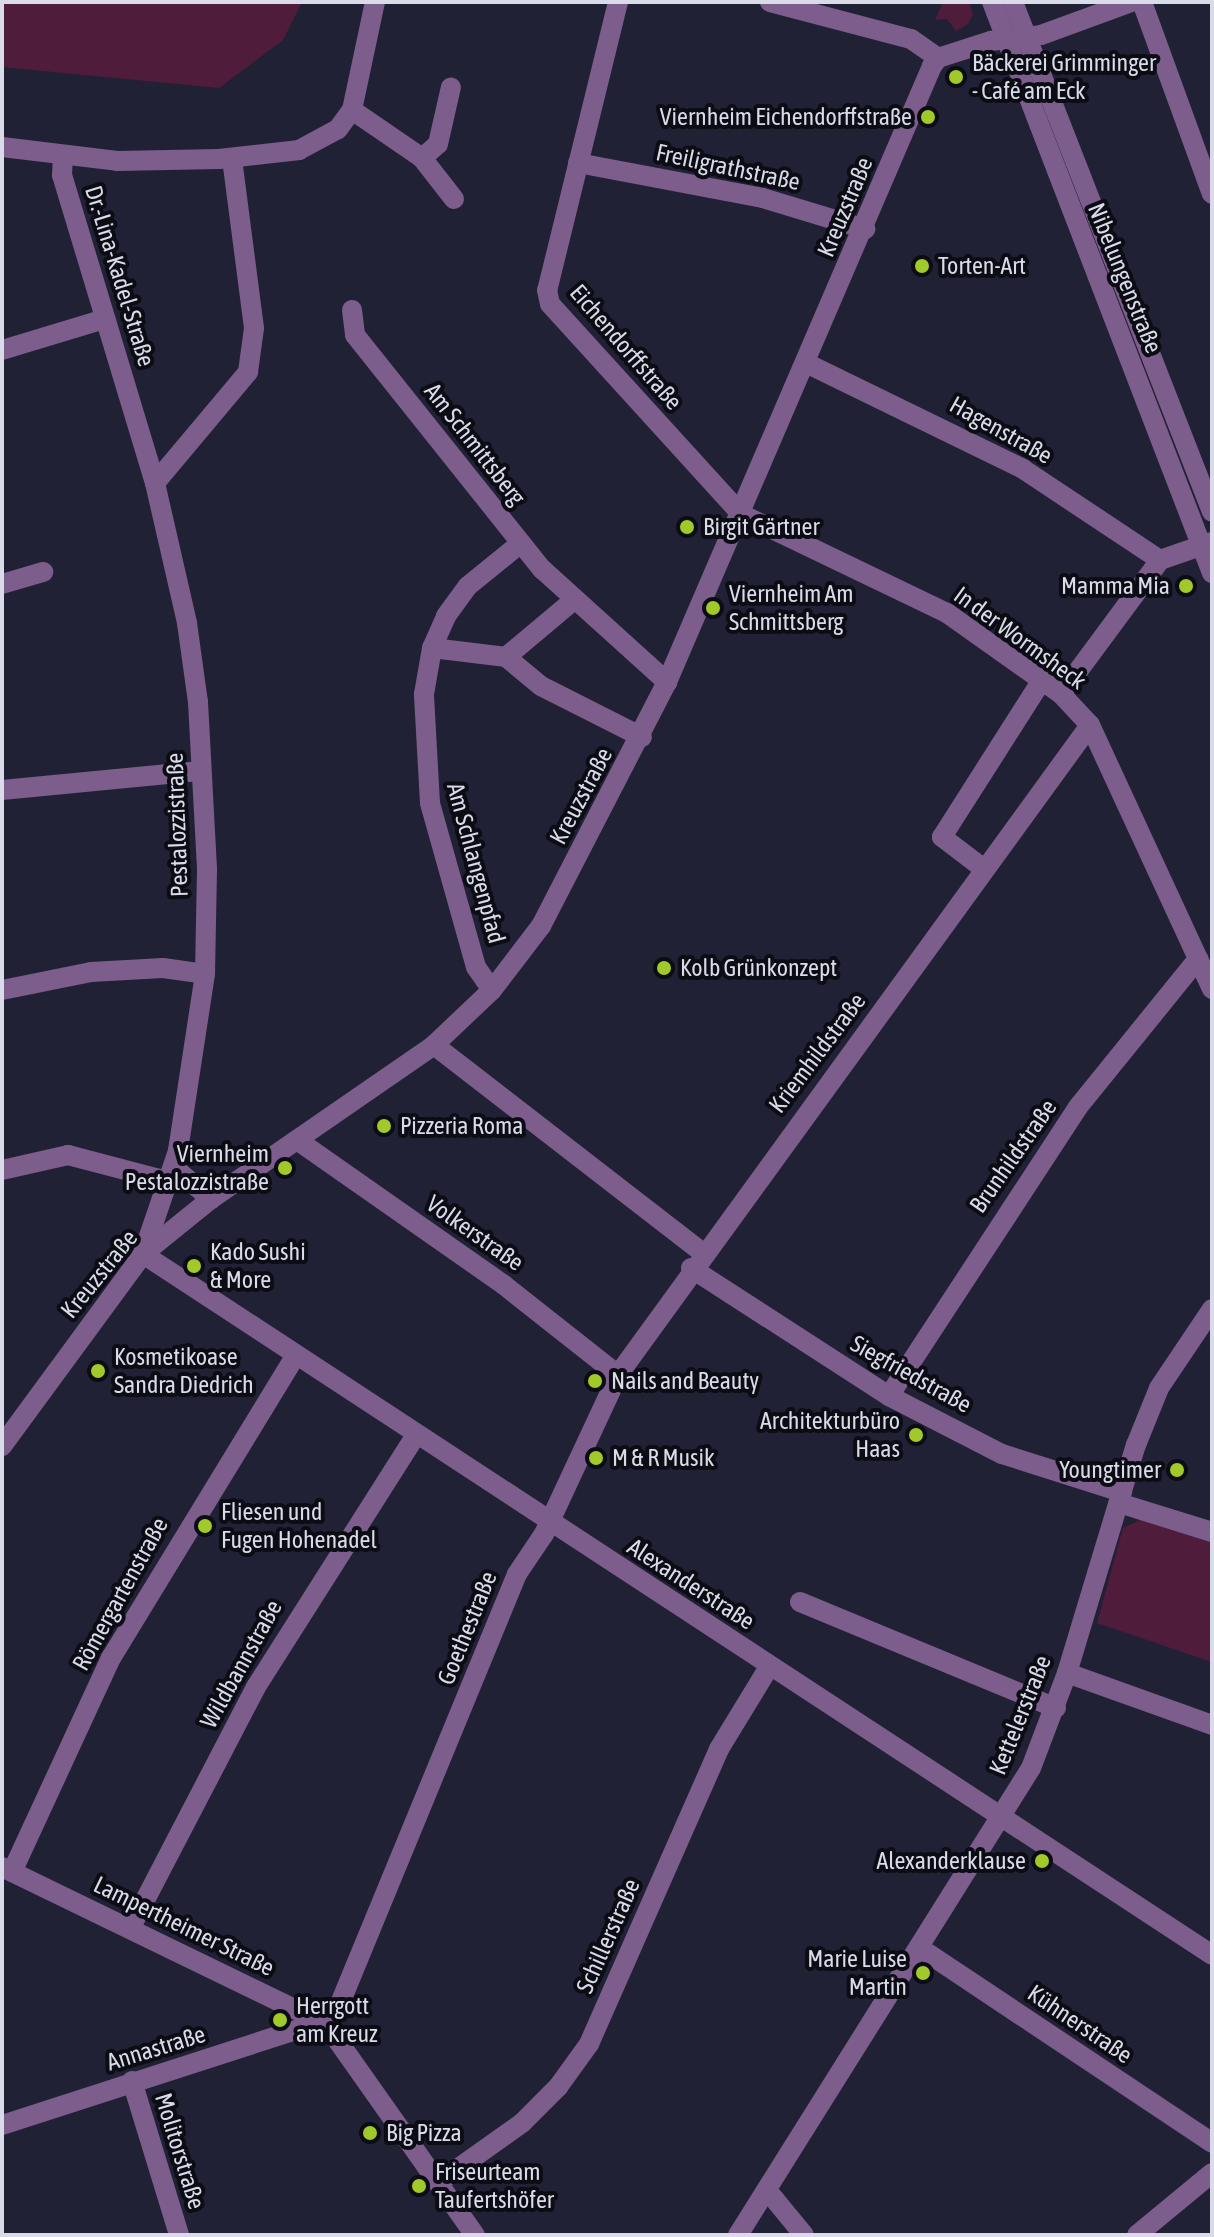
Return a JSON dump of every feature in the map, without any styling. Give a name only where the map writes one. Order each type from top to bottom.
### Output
[{"type":"street","points":[[2,147],[117,161],[232,158],[299,150],[338,129],[352,110],[375,2]]},
{"type":"street","name":"Eichendorffstraße","points":[[618,2],[547,290],[550,304],[741,514]]},
{"type":"street","points":[[770,2],[911,39],[938,58],[1005,38],[1028,39],[1131,2]]},
{"type":"street","name":"Nibelungenstraße","points":[[992,2],[1207,544],[1212,573]]},
{"type":"street","points":[[1013,2],[1212,512]]},
{"type":"street","points":[[1142,2],[1212,194]]},
{"type":"street","name":"Kreuzstraße","points":[[2,1446],[8,1420],[143,1254],[211,1199],[434,1045],[492,990],[541,926],[642,737],[938,58]]},
{"type":"street","points":[[422,158],[438,144],[451,87]]},
{"type":"street","points":[[352,110],[422,158],[454,199]]},
{"type":"street","name":"Dr.-Lina-Kadel-Straße","points":[[63,156],[62,175],[133,411]]},
{"type":"street","points":[[155,483],[248,372],[254,328],[232,158]]},
{"type":"street","name":"Freiligrathstraße","points":[[578,163],[763,198],[865,229]]},
{"type":"street","name":"Am Schmittsberg","points":[[352,310],[355,335],[521,543],[575,599],[667,682]]},
{"type":"street","points":[[2,350],[105,319]]},
{"type":"street","name":"Hagenstraße","points":[[806,363],[1023,469],[1160,560]]},
{"type":"street","name":"Pestalozzistraße","points":[[133,411],[155,483],[190,642],[207,870],[205,974],[192,1080],[170,1174],[143,1254]]},
{"type":"street","name":"In der Wormsheck","points":[[741,514],[947,613],[1061,694],[1090,725],[1212,989]]},
{"type":"street","name":"Am Schlangenpfad","points":[[492,990],[476,967],[430,803],[422,729],[432,648],[468,586],[521,543]]},
{"type":"street","points":[[1061,694],[1160,560],[1207,544]]},
{"type":"street","points":[[2,584],[43,572]]},
{"type":"street","points":[[506,657],[575,599]]},
{"type":"street","points":[[432,648],[506,657],[541,686],[642,737]]},
{"type":"street","points":[[984,869],[942,837],[1042,680]]},
{"type":"street","name":"Kriemhildstraße","points":[[696,1260],[1090,725]]},
{"type":"street","points":[[2,790],[201,771]]},
{"type":"street","name":"Brunhildstraße","points":[[889,1396],[1078,1107],[1198,959]]},
{"type":"street","points":[[2,990],[91,972],[163,968],[205,974]]},
{"type":"street","name":"Siegfriedstraße","points":[[434,1045],[696,1260],[889,1396],[1002,1454],[1212,1532]]},
{"type":"street","name":"Volkerstraße","points":[[297,1140],[504,1285],[618,1375]]},
{"type":"street","points":[[2,1170],[68,1155],[170,1174],[211,1199]]},
{"type":"street","points":[[170,1174],[189,1216]]},
{"type":"street","name":"Alexanderstraße","points":[[143,1254],[1212,1955]]},
{"type":"street","name":"Goethestraße","points":[[326,2024],[334,2018],[517,1574],[549,1522],[618,1375],[696,1260]]},
{"type":"street","name":"Kettelerstraße","points":[[738,2235],[1031,1768],[1056,1708],[1120,1497],[1159,1388],[1212,1309]]},
{"type":"street","name":"Römergartenstraße","points":[[7,1869],[111,1658],[296,1355]]},
{"type":"street","name":"Wildbannstraße","points":[[130,1929],[264,1673],[416,1435]]},
{"type":"street","points":[[800,1602],[1056,1708]]},
{"type":"street","name":"Schillerstraße","points":[[439,2182],[522,2123],[558,2087],[589,2044],[719,1749],[769,1667]]},
{"type":"street","points":[[1067,1673],[1212,1725]]},
{"type":"street","name":"Lampertheimer Straße","points":[[7,1869],[326,2024],[475,2235]]},
{"type":"street","name":"Kühnerstraße","points":[[920,1948],[1212,2143]]},
{"type":"street","name":"Annastraße","points":[[2,2125],[132,2081],[326,2024]]},
{"type":"street","name":"Molitorstraße","points":[[132,2081],[179,2235]]},
{"type":"street","points":[[1137,2235],[1212,2173]]},
{"type":"street","points":[[767,2190],[804,2235]]},
{"type":"shaded area","points":[[2,2],[302,2],[283,40],[219,88],[2,67]]},
{"type":"shaded area","points":[[943,2],[969,2],[973,14],[968,24],[956,31],[947,19],[935,20]]},
{"type":"shaded area","points":[[1142,1519],[1212,1539],[1212,1662],[1097,1623],[1123,1528]]},
{"type":"place","name":"Bäckerei Grimminger - Café am Eck","points":[[956,77]]},
{"type":"place","name":"Viernheim Eichendorffstraße","points":[[928,117]]},
{"type":"place","name":"Torten-Art","points":[[922,266]]},
{"type":"place","name":"Birgit Gärtner","points":[[687,527]]},
{"type":"place","name":"Mamma Mia","points":[[1186,586]]},
{"type":"place","name":"Viernheim Am Schmittsberg","points":[[713,608]]},
{"type":"place","name":"Kolb Grünkonzept","points":[[664,968]]},
{"type":"place","name":"Pizzeria Roma","points":[[384,1126]]},
{"type":"place","name":"Viernheim Pestalozzistraße","points":[[285,1168]]},
{"type":"place","name":"Kado Sushi & More","points":[[194,1266]]},
{"type":"place","name":"Kosmetikoase Sandra Diedrich","points":[[98,1371]]},
{"type":"place","name":"Nails and Beauty","points":[[595,1381]]},
{"type":"place","name":"Architekturbüro Haas","points":[[916,1435]]},
{"type":"place","name":"M & R Musik","points":[[596,1458]]},
{"type":"place","name":"Youngtimer","points":[[1177,1470]]},
{"type":"place","name":"Fliesen und Fugen Hohenadel","points":[[205,1526]]},
{"type":"place","name":"Alexanderklause","points":[[1042,1861]]},
{"type":"place","name":"Marie Luise Martin","points":[[923,1973]]},
{"type":"place","name":"Herrgott am Kreuz","points":[[280,2020]]},
{"type":"place","name":"Big Pizza","points":[[370,2133]]},
{"type":"place","name":"Friseurteam Taufertshöfer","points":[[419,2186]]}]
